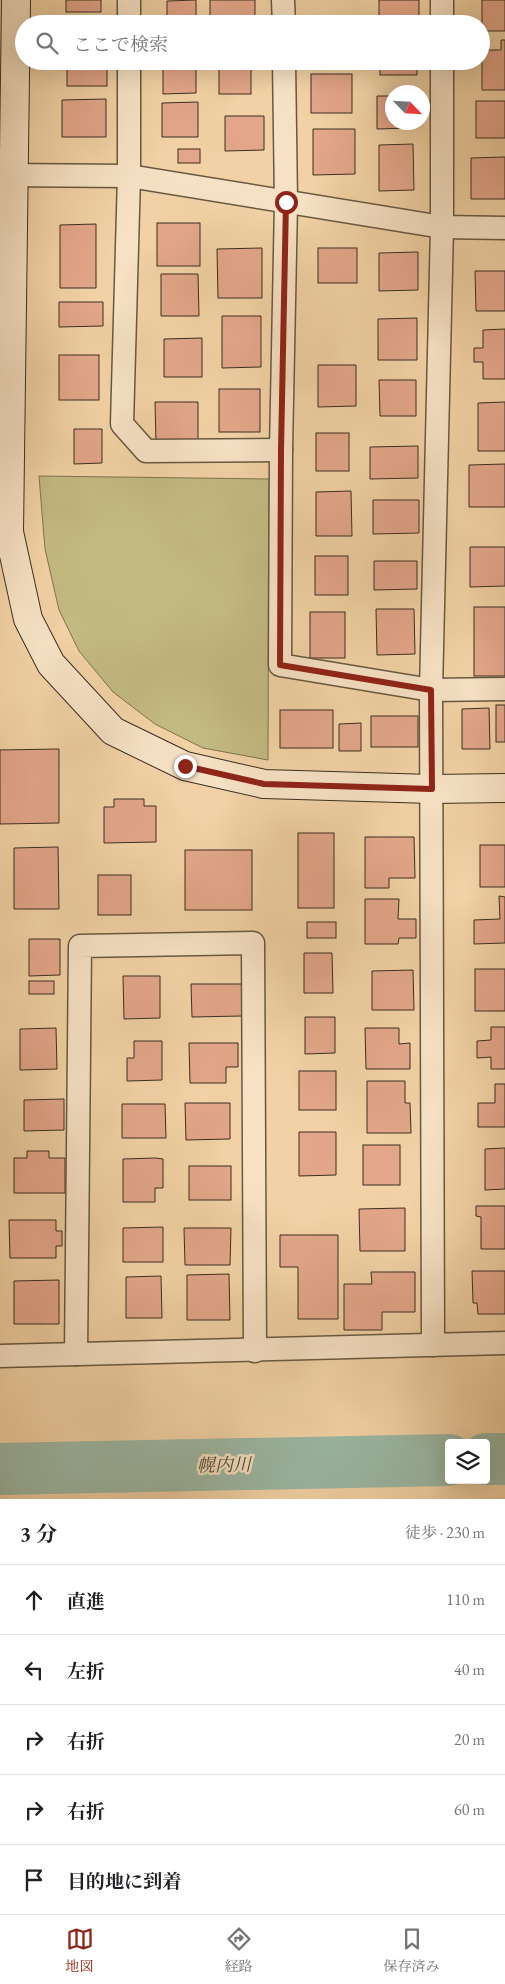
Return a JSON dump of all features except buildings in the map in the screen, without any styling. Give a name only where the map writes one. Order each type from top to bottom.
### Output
[{"type":"street","points":[[15,15],[16,0]]},
{"type":"street","points":[[129,0],[129,15]]},
{"type":"street","points":[[284,0],[284,15]]},
{"type":"street","points":[[442,0],[442,15]]},
{"type":"street","points":[[15,19],[7,175],[9,532],[28,619],[51,664],[113,731],[185,766],[264,784],[432,789],[505,788]]},
{"type":"street","points":[[129,70],[129,176],[122,424],[146,451],[281,450]]},
{"type":"street","points":[[284,70],[286,202],[281,450],[280,665],[431,690],[505,689]]},
{"type":"street","points":[[433,1345],[431,690],[442,227],[442,70]]},
{"type":"street","points":[[7,175],[129,176],[442,227],[505,228]]},
{"type":"street","points":[[76,1354],[80,946],[253,943],[255,1351]]},
{"type":"street","points":[[0,1356],[255,1351],[505,1343]]},
{"type":"shaded area","points":[[39,476],[269,479],[268,760],[203,748],[155,724],[113,692],[79,651],[59,610],[45,549]]},
{"type":"waterway","name":"幌内川","points":[[490,1459],[505,1459]]},
{"type":"waterway","name":"幌内川","points":[[0,1469],[445,1460]]},
{"type":"route","points":[[185,766],[264,784],[432,789],[431,690],[280,665],[281,450],[286,202]]}]
